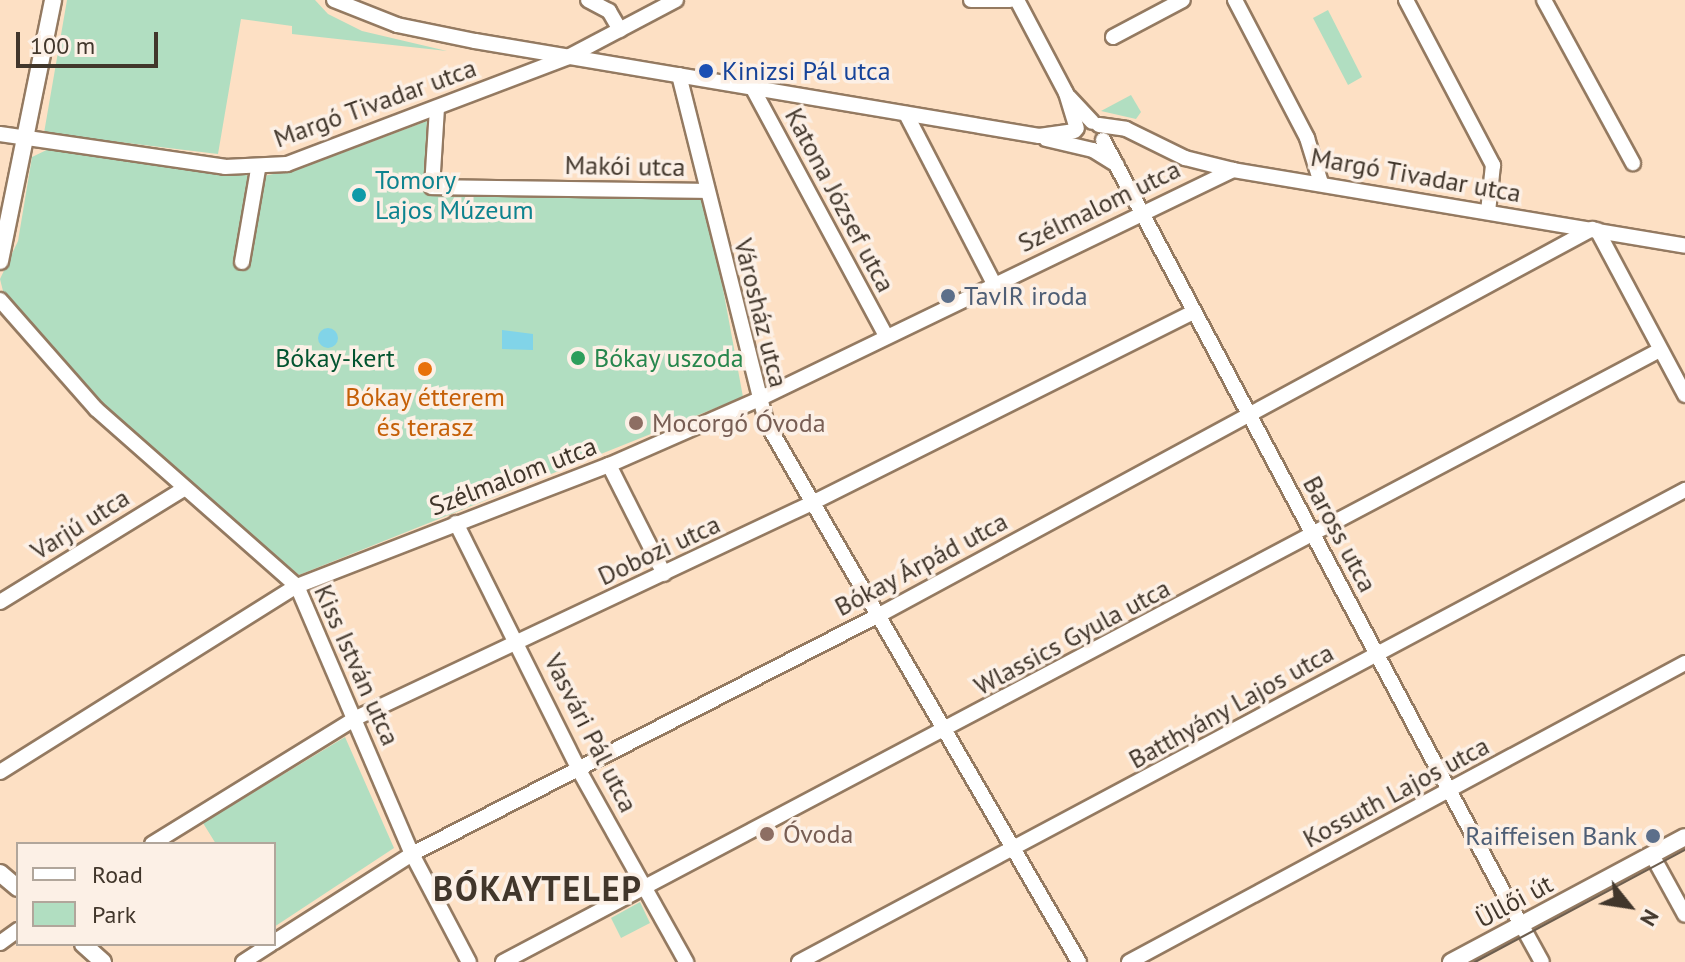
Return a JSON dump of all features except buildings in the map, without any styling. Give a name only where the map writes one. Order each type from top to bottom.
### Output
[{"type":"main road","points":[[0,261],[53,0]]},
{"type":"main road","name":"Üllői út","points":[[1451,962],[1685,837]]},
{"type":"main road","points":[[0,873],[16,886]]},
{"type":"main road","points":[[85,946],[103,962]]},
{"type":"street","points":[[334,0],[397,25],[568,57],[661,4],[676,0]]},
{"type":"street","points":[[588,0],[609,11],[616,32],[605,53],[619,65]]},
{"type":"street","points":[[971,0],[1010,0]]},
{"type":"street","name":"Baross utca","points":[[1017,0],[1090,135],[1117,165],[1248,415],[1315,534],[1448,791],[1542,962]]},
{"type":"street","points":[[1113,37],[1183,0]]},
{"type":"street","points":[[1235,0],[1307,138],[1321,183]]},
{"type":"street","points":[[1406,0],[1493,165],[1488,212]]},
{"type":"street","points":[[1544,0],[1633,163]]},
{"type":"street","name":"Margó Tivadar utca","points":[[0,134],[258,169],[299,161],[568,57],[1039,136],[1059,145],[1090,135],[1143,138],[1185,158],[1233,170],[1685,246]]},
{"type":"street","name":"Városház utca","points":[[679,75],[757,400],[812,503],[881,614],[1079,962]]},
{"type":"street","name":"Katona József utca","points":[[752,87],[886,336]]},
{"type":"street","name":"Makói utca","points":[[437,108],[432,187],[706,191]]},
{"type":"street","points":[[906,114],[994,284]]},
{"type":"street","points":[[1117,165],[1127,145],[1143,138]]},
{"type":"street","points":[[242,262],[258,169]]},
{"type":"street","name":"Szélmalom utca","points":[[0,772],[297,586],[609,465],[757,400],[1233,170]]},
{"type":"street","points":[[1595,229],[1685,395]]},
{"type":"street","name":"Bókay Árpád utca","points":[[276,941],[412,854],[580,772],[881,614],[1595,229]]},
{"type":"street","name":"Kiss István utca","points":[[0,300],[80,393],[297,586],[412,854],[469,962]]},
{"type":"street","name":"Dobozi utca","points":[[155,842],[356,718],[812,503],[1193,312]]},
{"type":"street","name":"Wlassics Gyula utca","points":[[503,962],[947,730],[1660,350]]},
{"type":"street","points":[[609,465],[664,574]]},
{"type":"street","name":"Varjú utca","points":[[0,602],[185,488]]},
{"type":"street","name":"Batthyány Lajos utca","points":[[799,962],[1015,851],[1376,653],[1685,490]]},
{"type":"street","name":"Vasvári Pál utca","points":[[456,523],[580,772],[686,962]]},
{"type":"street","name":"Kossuth Lajos utca","points":[[1129,962],[1685,663]]},
{"type":"street","points":[[1652,855],[1685,915]]},
{"type":"street","name":"Bókay Árpád utca","points":[[243,962],[268,946]]},
{"type":"green space","points":[[67,0],[315,0],[328,14],[362,31],[447,51],[292,34],[292,26],[241,19],[218,154],[44,133]]},
{"type":"green space","points":[[1328,10],[1362,77],[1348,85],[1313,18]]},
{"type":"green space","points":[[1131,95],[1141,112],[1136,119],[1101,111]]},
{"type":"green space","name":"Bókay-kert","points":[[427,121],[423,190],[706,197],[743,397],[299,575],[109,413],[3,291],[0,279],[18,241],[32,157],[57,145],[258,177],[299,169]]},
{"type":"green space","points":[[345,737],[394,848],[276,926],[276,842],[215,842],[203,823]]},
{"type":"green space","points":[[640,902],[650,923],[621,938],[611,918]]},
{"type":"water","points":[[324,328],[332,328],[338,338],[332,348],[324,348],[318,342],[318,334]]},
{"type":"water","points":[[502,330],[533,334],[533,350],[502,349]]},
{"type":"tram line","points":[[1475,962],[1685,850]]},
{"type":"place","name":"Kinizsi Pál utca","points":[[706,71]]},
{"type":"place","name":"Tomory Lajos Múzeum","points":[[359,195]]},
{"type":"place","name":"TavIR iroda","points":[[948,296]]},
{"type":"place","name":"Bókay uszoda","points":[[578,358]]},
{"type":"place","name":"Bókay étterem és terasz","points":[[425,369]]},
{"type":"place","name":"Mocorgó Óvoda","points":[[636,423]]},
{"type":"place","name":"Óvoda","points":[[767,834]]},
{"type":"place","name":"Raiffeisen Bank","points":[[1653,836]]},
{"type":"district","name":"BÓKAYTELEP","points":[[538,889]]}]
